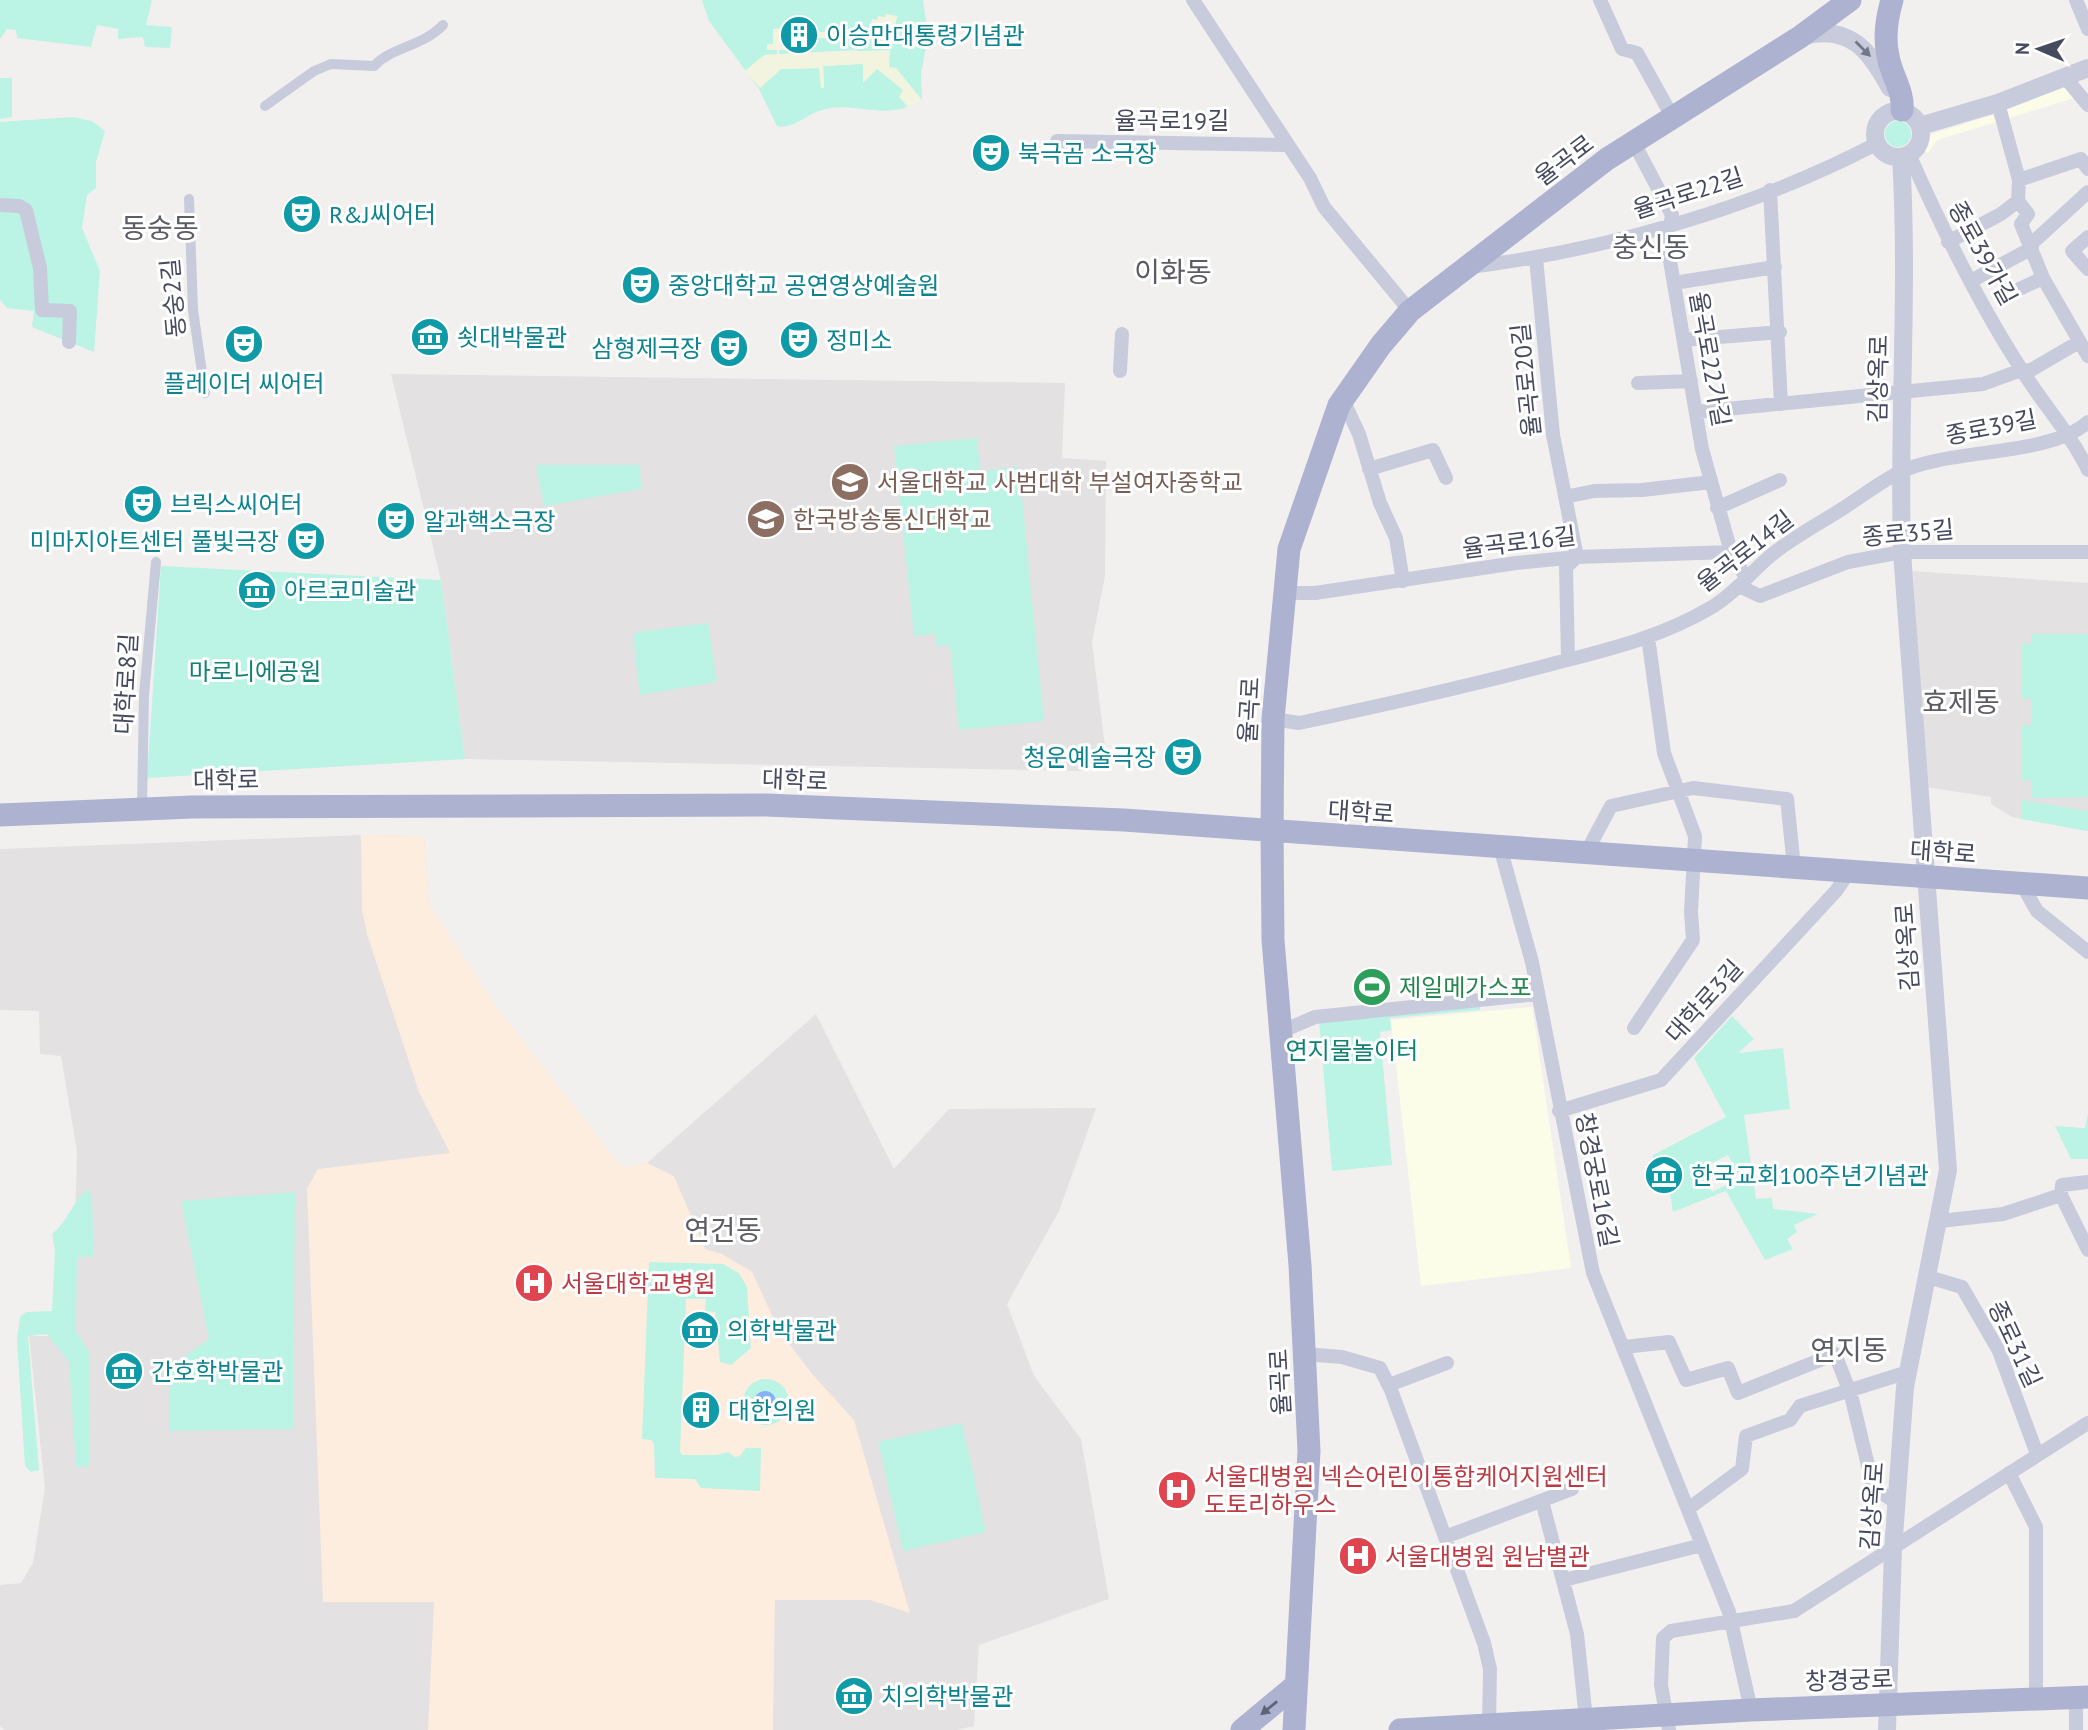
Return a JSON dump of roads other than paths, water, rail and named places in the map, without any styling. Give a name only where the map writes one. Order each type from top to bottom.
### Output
[{"type":"main road","name":"율곡로","points":[[1294,1730],[1309,1451],[1273,940],[1272,833],[1273,719],[1289,549],[1343,400],[1381,345],[1410,311],[1633,142],[1800,37],[1850,0]]},
{"type":"main road","points":[[1892,0],[1886,32],[1888,56],[1899,89],[1899,110]]},
{"type":"main road","name":"대학로","points":[[0,815],[142,808],[766,805],[1124,820],[1272,833],[2088,888]]},
{"type":"main road","points":[[1242,1730],[1296,1685]]},
{"type":"main road","name":"창경궁로","points":[[1400,1730],[1586,1719],[1667,1722],[1751,1710],[2082,1698]]},
{"type":"street","name":"율곡로19길","points":[[1193,0],[1310,178],[1324,207],[1410,311]]},
{"type":"street","points":[[1600,0],[1622,49],[1637,53],[1673,118]]},
{"type":"street","points":[[2076,0],[2088,29]]},
{"type":"street","points":[[265,106],[314,71],[331,64],[374,66],[381,58],[431,38],[443,25]]},
{"type":"street","points":[[1800,37],[1817,33],[1853,39],[1880,70],[1893,92],[1899,110]]},
{"type":"street","points":[[1920,127],[1998,103],[2088,68]]},
{"type":"street","points":[[2064,76],[2088,105]]},
{"type":"street","points":[[1998,103],[2019,180],[2018,201],[2028,214],[2021,224],[2043,278],[2088,356]]},
{"type":"street","points":[[1899,110],[1914,115],[1920,127],[1917,147],[1905,156],[1882,153],[1876,144],[1874,132],[1879,121],[1899,110]]},
{"type":"street","name":"율곡로19길","points":[[1057,141],[1286,145]]},
{"type":"street","name":"율곡로22가길","points":[[1633,142],[1672,215],[1673,224],[1667,243],[1696,412],[1717,508],[1731,552]]},
{"type":"street","name":"율곡로22길","points":[[1466,268],[1585,249],[1673,224],[1824,171],[1876,144]]},
{"type":"street","name":"종로39가길","points":[[1905,156],[1948,242],[2023,371],[2068,433]]},
{"type":"street","name":"김상옥로","points":[[1888,1704],[1894,1670],[1895,1637],[1890,1624],[1896,1611],[1897,1564],[1892,1550],[1908,1372],[1948,1170],[1902,552],[1900,472],[1904,392],[1905,156]]},
{"type":"street","points":[[2019,180],[2081,159],[2088,169]]},
{"type":"street","points":[[1770,190],[1780,332],[1781,404]]},
{"type":"street","points":[[1972,281],[2031,247],[2088,192]]},
{"type":"street","name":"동숭2길","points":[[189,199],[193,310],[205,393]]},
{"type":"street","points":[[1948,242],[2001,214],[2018,201]]},
{"type":"street","points":[[0,205],[19,206],[26,210],[40,268],[42,310],[70,311],[69,342]]},
{"type":"street","points":[[2088,237],[2072,251],[2088,269]]},
{"type":"street","name":"율곡로20길","points":[[1536,258],[1553,435],[1577,557]]},
{"type":"street","points":[[1674,283],[1775,267]]},
{"type":"street","points":[[2017,290],[2043,278]]},
{"type":"street","points":[[1684,340],[1780,332]]},
{"type":"street","points":[[1120,371],[1122,334]]},
{"type":"street","points":[[1696,412],[1983,384],[2031,370],[2079,342]]},
{"type":"street","points":[[1638,383],[1691,381]]},
{"type":"street","points":[[1343,400],[1359,435],[1380,503],[1396,538],[1404,581]]},
{"type":"street","name":"종로39길","points":[[1900,472],[1924,463],[2038,443],[2068,433],[2088,422]]},
{"type":"street","points":[[2068,433],[2088,470]]},
{"type":"street","points":[[1369,469],[1433,450],[1446,478]]},
{"type":"street","name":"율곡로14길","points":[[1273,719],[1299,723],[1469,686],[1648,637],[1712,607],[1744,582],[1775,552],[1900,472]]},
{"type":"street","points":[[1717,508],[1780,480]]},
{"type":"street","points":[[1565,497],[1594,491],[1642,490],[1711,482]]},
{"type":"street","points":[[1731,552],[1744,582]]},
{"type":"street","name":"율곡로16길","points":[[1285,593],[1315,593],[1577,557],[1731,552]]},
{"type":"street","name":"종로35길","points":[[1744,582],[1760,596],[1848,562],[1902,552],[2088,552]]},
{"type":"street","points":[[1568,660],[1566,567],[1577,557]]},
{"type":"street","name":"대학로8길","points":[[142,808],[144,695],[156,562]]},
{"type":"street","points":[[1634,1028],[1693,940],[1691,912],[1695,836],[1664,753],[1648,637]]},
{"type":"street","points":[[1586,853],[1612,806],[1693,789],[1787,799],[1794,867]]},
{"type":"street","name":"창경궁로16길","points":[[1500,847],[1538,994],[1593,1273],[1625,1347],[1731,1623],[1751,1710]]},
{"type":"street","name":"대학로3길","points":[[1559,1111],[1661,1080],[1836,891],[1849,872]]},
{"type":"street","points":[[2021,883],[2037,911],[2088,952]]},
{"type":"street","points":[[1280,1032],[1315,1017],[1538,994]]},
{"type":"street","points":[[2088,1182],[2062,1185],[2061,1195],[2088,1250]]},
{"type":"street","points":[[1940,1221],[2003,1214],[2061,1195]]},
{"type":"street","name":"종로31길","points":[[1928,1278],[1962,1287],[1999,1351],[2037,1454]]},
{"type":"street","points":[[1625,1347],[1669,1342],[1686,1380],[1728,1368],[1738,1393],[1835,1354],[1848,1391],[1872,1482],[1876,1490],[1896,1502]]},
{"type":"street","points":[[1304,1354],[1342,1357],[1380,1368],[1389,1385],[1490,1669],[1478,1727]]},
{"type":"street","points":[[1389,1385],[1447,1363]]},
{"type":"street","points":[[1688,1509],[1741,1469],[1746,1436],[1790,1420],[1800,1406],[1908,1372]]},
{"type":"street","points":[[1667,1722],[1661,1685],[1662,1638],[1671,1631],[1794,1611],[2088,1423]]},
{"type":"street","points":[[2010,1473],[2036,1527],[2035,1699]]},
{"type":"street","points":[[1445,1537],[1572,1489]]},
{"type":"street","points":[[1542,1500],[1577,1634],[1586,1719]]},
{"type":"street","points":[[1564,1580],[1702,1545]]},
{"type":"street","points":[[2076,1730],[2082,1698]]},
{"type":"street","points":[[1887,1730],[1888,1704]]},
{"type":"water","points":[[765,1391],[773,1394],[776,1402],[773,1410],[765,1413],[757,1410],[754,1402],[757,1394]]},
{"type":"place","name":"이승만대통령기념관","points":[[799,35]]},
{"type":"place","name":"북극곰 소극장","points":[[991,153]]},
{"type":"place","name":"R&J씨어터","points":[[302,214]]},
{"type":"place","name":"중앙대학교 공연영상예술원","points":[[641,285]]},
{"type":"place","name":"쇳대박물관","points":[[430,337]]},
{"type":"place","name":"정미소","points":[[799,340]]},
{"type":"place","name":"플레이더 씨어터","points":[[244,344]]},
{"type":"place","name":"삼형제극장","points":[[729,348]]},
{"type":"place","name":"서울대학교 사범대학 부설여자중학교","points":[[850,482]]},
{"type":"place","name":"브릭스씨어터","points":[[143,504]]},
{"type":"place","name":"한국방송통신대학교","points":[[766,519]]},
{"type":"place","name":"알과핵소극장","points":[[396,521]]},
{"type":"place","name":"미마지아트센터 풀빛극장","points":[[306,541]]},
{"type":"place","name":"아르코미술관","points":[[257,590]]},
{"type":"place","name":"청운예술극장","points":[[1183,757]]},
{"type":"place","name":"제일메가스포","points":[[1372,987]]},
{"type":"place","name":"한국교회100주년기념관","points":[[1664,1175]]},
{"type":"place","name":"서울대학교병원","points":[[534,1283]]},
{"type":"place","name":"의학박물관","points":[[700,1330]]},
{"type":"place","name":"간호학박물관","points":[[124,1371]]},
{"type":"place","name":"대한의원","points":[[701,1410]]},
{"type":"place","name":"서울대병원 넥슨어린이통합케어지원센터 도토리하우스","points":[[1177,1490]]},
{"type":"place","name":"서울대병원 원남별관","points":[[1358,1556]]},
{"type":"place","name":"치의학박물관","points":[[854,1696]]},
{"type":"district","name":"동숭동","points":[[160,227]]},
{"type":"district","name":"충신동","points":[[1651,246]]},
{"type":"district","name":"이화동","points":[[1173,271]]},
{"type":"district","name":"효제동","points":[[1961,701]]},
{"type":"district","name":"연건동","points":[[723,1229]]},
{"type":"district","name":"연지동","points":[[1849,1349]]},
{"type":"park label","name":"마로니에공원","points":[[255,671]]},
{"type":"park label","name":"연지물놀이터","points":[[1352,1050]]}]
